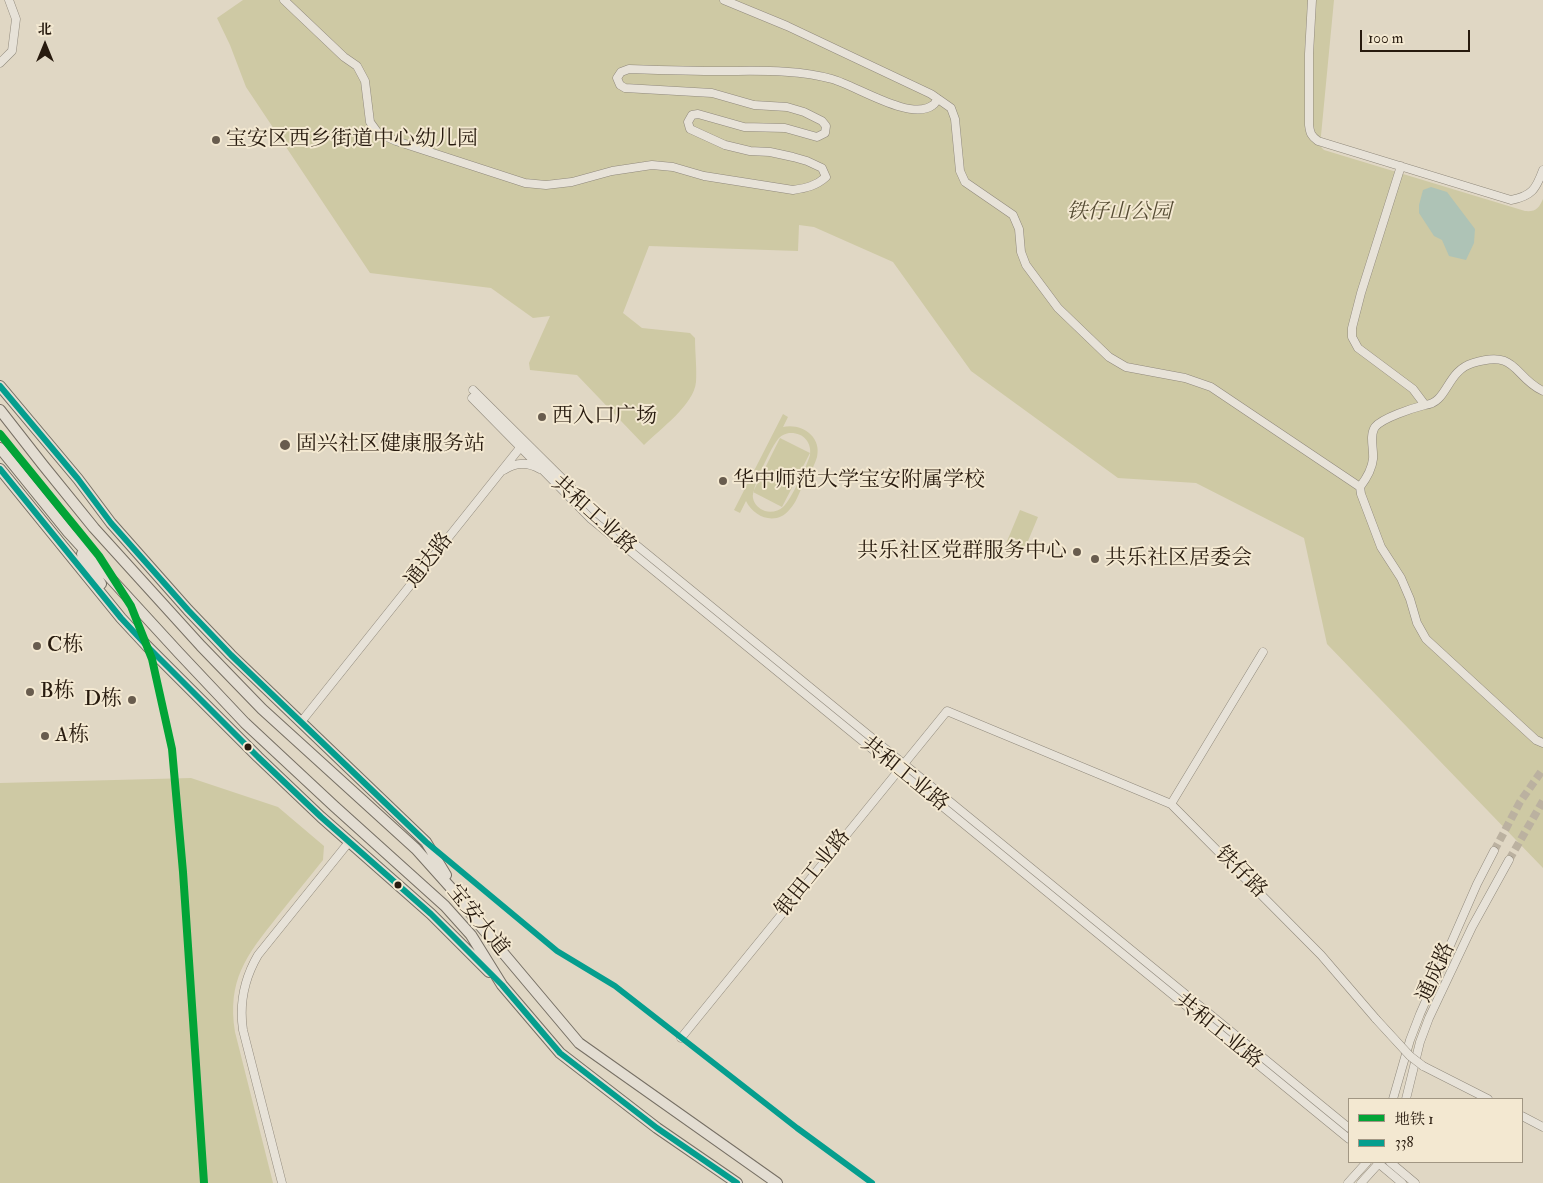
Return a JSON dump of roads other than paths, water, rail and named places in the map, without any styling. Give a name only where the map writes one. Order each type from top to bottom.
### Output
[{"type":"main road","points":[[0,386],[78,479],[111,522],[188,610],[231,656],[426,842],[459,897]]},
{"type":"main road","name":"宝安大道","points":[[0,410],[94,528],[201,646],[262,709],[416,848],[459,897],[478,923],[579,1043],[776,1183]]},
{"type":"main road","name":"宝安大道","points":[[0,448],[68,532],[246,723],[334,806],[445,906],[471,934],[502,985],[560,1053],[657,1128],[737,1183]]},
{"type":"main road","points":[[0,469],[121,618],[147,646],[258,757],[349,842],[431,914],[502,985]]},
{"type":"main road","points":[[68,532],[121,618]]},
{"type":"main road","points":[[201,646],[270,692]]},
{"type":"street","points":[[0,63],[12,51],[16,19],[9,0]]},
{"type":"street","points":[[284,0],[344,57],[357,66],[365,82],[370,122],[378,133],[513,179],[536,184],[546,185],[572,182],[652,165],[673,167],[724,180],[793,190],[804,189],[819,183],[826,177],[822,168],[807,161],[770,152],[750,151],[725,145],[690,129],[688,122],[692,115],[698,114],[744,127],[785,128],[817,137],[825,133],[826,126],[822,121],[787,106],[754,105],[728,96],[712,93],[626,88],[620,85],[617,78],[621,72],[629,69],[761,71],[810,74],[848,85],[896,106],[910,110],[923,109],[935,102]]},
{"type":"street","points":[[724,0],[787,26],[930,94],[935,102],[951,108],[955,119],[960,171],[965,182],[1013,215],[1018,229],[1021,252],[1026,265],[1058,308],[1109,357],[1126,367],[1185,378],[1211,387],[1360,487]]},
{"type":"street","points":[[1312,0],[1309,54],[1309,125],[1311,135],[1318,141],[1511,200],[1522,198],[1531,193],[1537,186],[1543,170]]},
{"type":"street","points":[[1401,166],[1361,292],[1352,328],[1352,337],[1358,348],[1413,389],[1425,405]]},
{"type":"street","points":[[1543,391],[1536,388],[1513,365],[1500,360],[1484,360],[1467,365],[1456,373],[1440,398],[1432,404],[1395,415],[1376,426],[1372,434],[1373,460],[1368,477],[1360,487],[1381,546],[1401,578],[1417,623],[1426,639],[1536,740],[1543,743]]},
{"type":"street","name":"共和工业路","points":[[473,394],[597,513],[1348,1138]]},
{"type":"street","name":"共和工业路","points":[[523,444],[550,477],[591,519],[1345,1123]]},
{"type":"street","name":"通达路","points":[[301,722],[523,444]]},
{"type":"street","points":[[495,479],[507,468],[522,464],[536,467],[550,477]]},
{"type":"street","points":[[1172,804],[1263,652]]},
{"type":"street","name":"银田工业路","points":[[681,1038],[947,711]]},
{"type":"street","name":"铁仔路","points":[[947,711],[1172,804],[1321,955],[1410,1056],[1423,1066],[1486,1098]]},
{"type":"street","points":[[282,1183],[243,1030],[241,1011],[243,991],[249,972],[258,955],[349,842]]},
{"type":"street","name":"通成路","points":[[1393,1098],[1410,1040],[1420,1014],[1477,884],[1494,851]]},
{"type":"street","name":"通成路","points":[[1406,1098],[1416,1055],[1429,1018],[1472,927],[1509,860]]},
{"type":"street","points":[[1523,1117],[1543,1127]]},
{"type":"street","points":[[1348,1183],[1366,1163]]},
{"type":"street","points":[[1361,1183],[1377,1163]]},
{"type":"street","points":[[1379,1163],[1402,1183]]},
{"type":"street","points":[[1391,1163],[1415,1183]]},
{"type":"tunnel","points":[[1494,851],[1520,802],[1543,769]]},
{"type":"tunnel","points":[[1509,860],[1543,801]]},
{"type":"metro line","name":"1","points":[[0,434],[99,556],[131,606],[152,659],[172,749],[183,872],[204,1183]]},
{"type":"place","name":"宝安区西乡街道中心幼儿园","points":[[216,140]]},
{"type":"place","name":"西入口广场","points":[[542,417]]},
{"type":"place","name":"固兴社区健康服务站","points":[[285,445]]},
{"type":"place","name":"华中师范大学宝安附属学校","points":[[723,481]]},
{"type":"place","name":"共乐社区党群服务中心","points":[[1077,552]]},
{"type":"place","name":"共乐社区居委会","points":[[1095,559]]},
{"type":"place","name":"C栋","points":[[37,646]]},
{"type":"place","name":"B栋","points":[[30,692]]},
{"type":"place","name":"D栋","points":[[132,700]]},
{"type":"place","name":"A栋","points":[[45,736]]},
{"type":"park label","name":"铁仔山公园","points":[[1119,213]]}]
